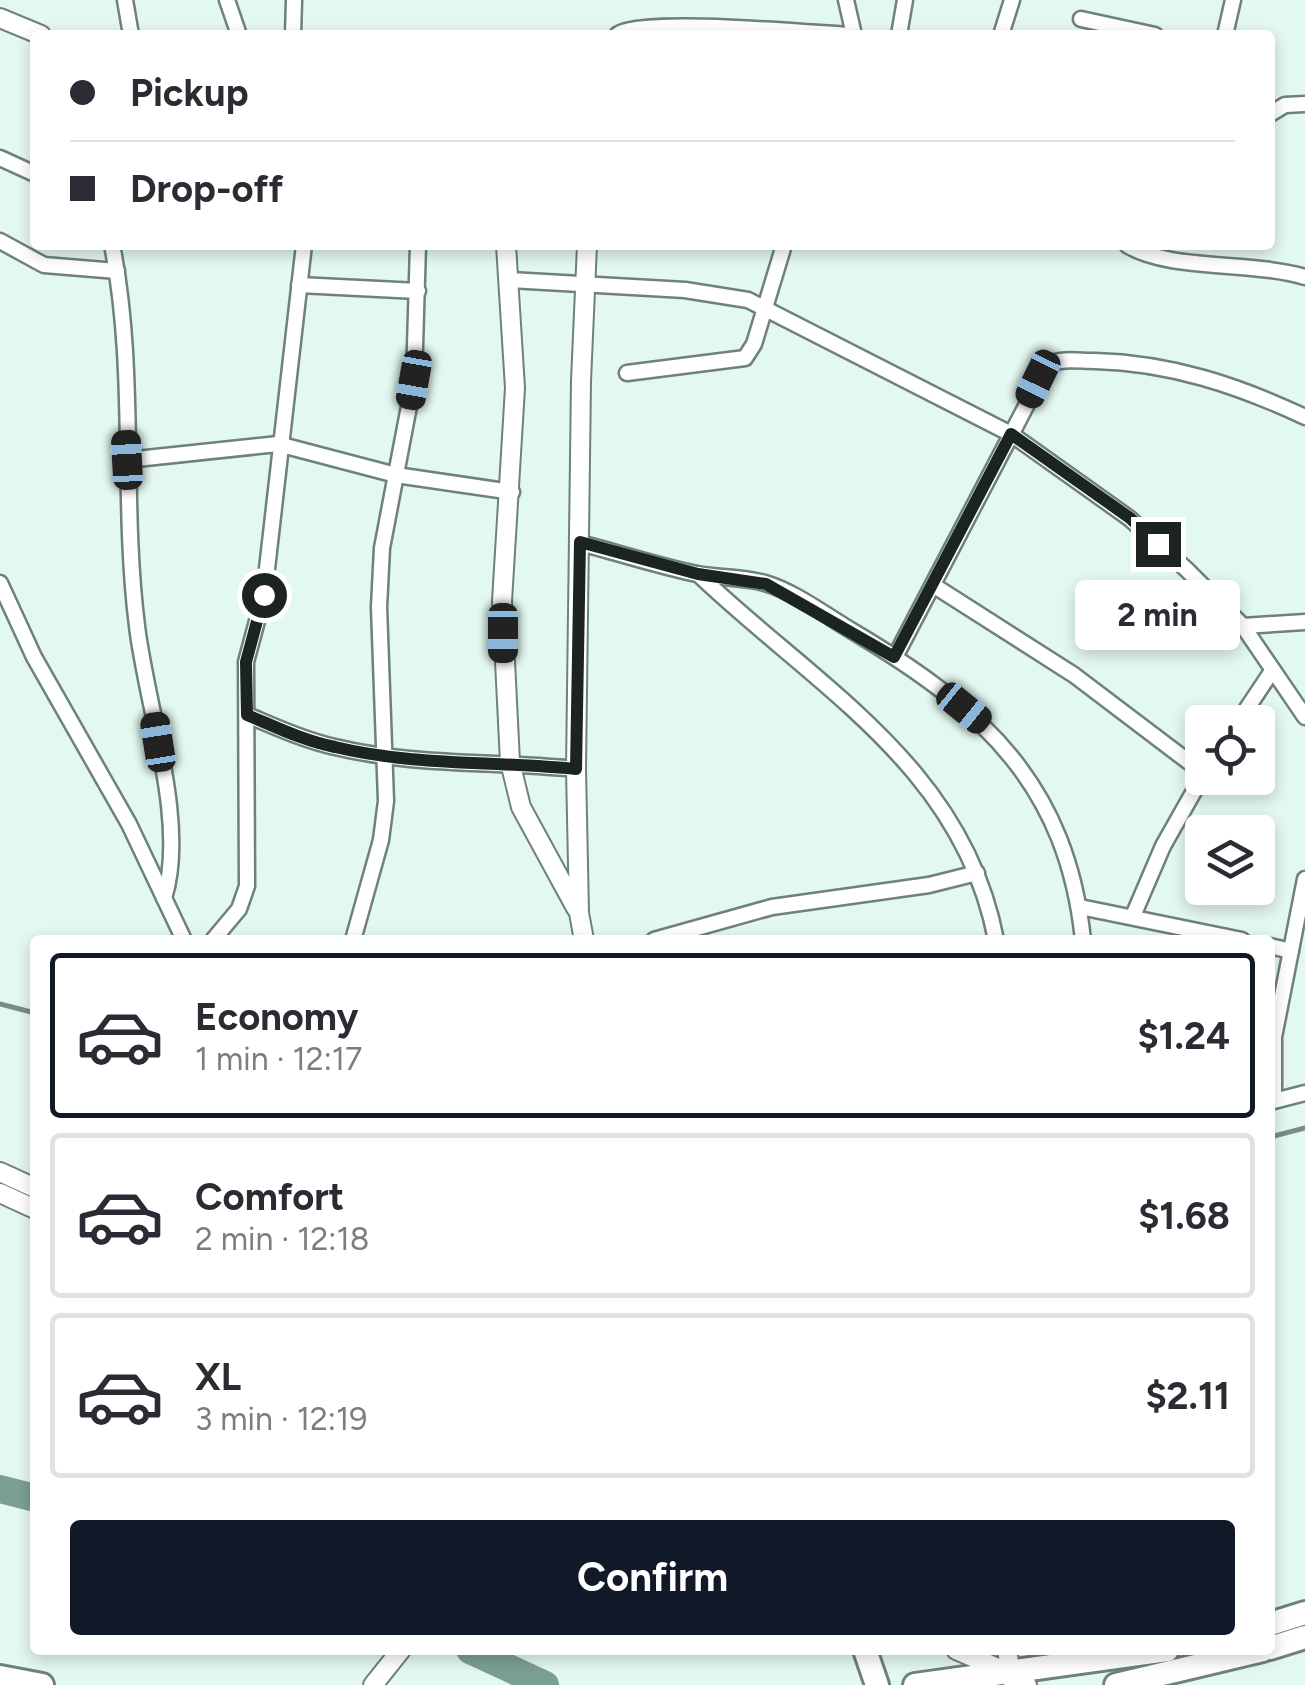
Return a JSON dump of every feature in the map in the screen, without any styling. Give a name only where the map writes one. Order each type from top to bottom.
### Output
[{"type":"main road","points":[[1275,1622],[1305,1613]]},
{"type":"main road","points":[[1275,1646],[1305,1637]]},
{"type":"main road","points":[[867,1655],[877,1685]]},
{"type":"main road","points":[[915,1685],[1017,1681],[1139,1655]]},
{"type":"main road","points":[[1116,1685],[1241,1655]]},
{"type":"main road","points":[[4,1680],[42,1685]]},
{"type":"street","points":[[124,0],[131,30]]},
{"type":"street","points":[[227,0],[237,30]]},
{"type":"street","points":[[293,30],[294,0]]},
{"type":"street","points":[[846,0],[850,30]]},
{"type":"street","points":[[901,30],[905,0]]},
{"type":"street","points":[[1003,30],[1012,0]]},
{"type":"street","points":[[1226,30],[1233,0]]},
{"type":"street","points":[[0,18],[30,31]]},
{"type":"street","points":[[1081,18],[1133,30]]},
{"type":"street","points":[[623,30],[662,26],[746,30]]},
{"type":"street","points":[[1275,111],[1284,105],[1305,104]]},
{"type":"street","points":[[0,158],[30,172]]},
{"type":"street","points":[[0,241],[44,265],[117,271]]},
{"type":"street","points":[[113,250],[137,628],[152,698],[173,861],[164,898]]},
{"type":"street","points":[[217,935],[239,910],[247,886],[246,662],[264,595],[278,444],[304,250]]},
{"type":"street","points":[[354,935],[381,840],[387,757],[379,607],[382,548],[414,380],[418,250]]},
{"type":"street","points":[[507,250],[516,388],[502,601],[510,762],[521,807],[579,912]]},
{"type":"street","points":[[583,935],[579,912],[576,769],[588,250]]},
{"type":"street","points":[[626,373],[741,361],[752,350],[783,250]]},
{"type":"street","points":[[1134,250],[1142,255],[1176,252],[1305,277]]},
{"type":"street","points":[[510,280],[728,295],[766,306],[1011,434],[1130,518],[1244,626],[1305,716]]},
{"type":"street","points":[[300,285],[418,291]]},
{"type":"street","points":[[894,657],[1045,368],[1066,360],[1157,364],[1255,394],[1305,417]]},
{"type":"street","points":[[127,460],[278,444],[396,475],[512,492]]},
{"type":"street","points":[[580,542],[698,574],[766,584],[894,657],[985,726],[1030,778],[1056,835],[1080,908],[1083,935]]},
{"type":"street","points":[[698,574],[881,733],[922,783],[976,873],[995,935]]},
{"type":"street","points":[[0,582],[34,657],[116,799],[182,935]]},
{"type":"street","points":[[933,585],[1074,676],[1185,761]]},
{"type":"street","points":[[1244,626],[1305,622]]},
{"type":"street","points":[[1249,705],[1272,671]]},
{"type":"street","points":[[247,715],[306,740],[387,757],[576,769]]},
{"type":"street","points":[[1132,916],[1191,795]]},
{"type":"street","points":[[538,842],[564,848],[578,832]]},
{"type":"street","points":[[672,935],[772,907],[929,885],[976,873]]},
{"type":"street","points":[[1275,1032],[1305,879]]},
{"type":"street","points":[[1080,908],[1219,935]]},
{"type":"street","points":[[1275,947],[1291,951]]},
{"type":"street","points":[[1275,1100],[1305,1093]]},
{"type":"street","points":[[0,1172],[30,1186]]},
{"type":"street","points":[[0,1193],[30,1207]]},
{"type":"street","points":[[966,1655],[1017,1681]]},
{"type":"street","points":[[1009,1655],[1017,1681]]},
{"type":"street","points":[[373,1685],[398,1656]]},
{"type":"waterway","points":[[0,1489],[30,1497]]},
{"type":"waterway","points":[[481,1655],[545,1685]]},
{"type":"railway","points":[[0,1004],[30,1012]]},
{"type":"railway","points":[[1275,1136],[1305,1128]]},
{"type":"route","points":[[264,595],[246,662],[247,715],[306,740],[387,757],[576,769],[580,542],[698,574],[766,584],[794,596],[894,657],[1011,434],[1130,518],[1158,544]]}]
